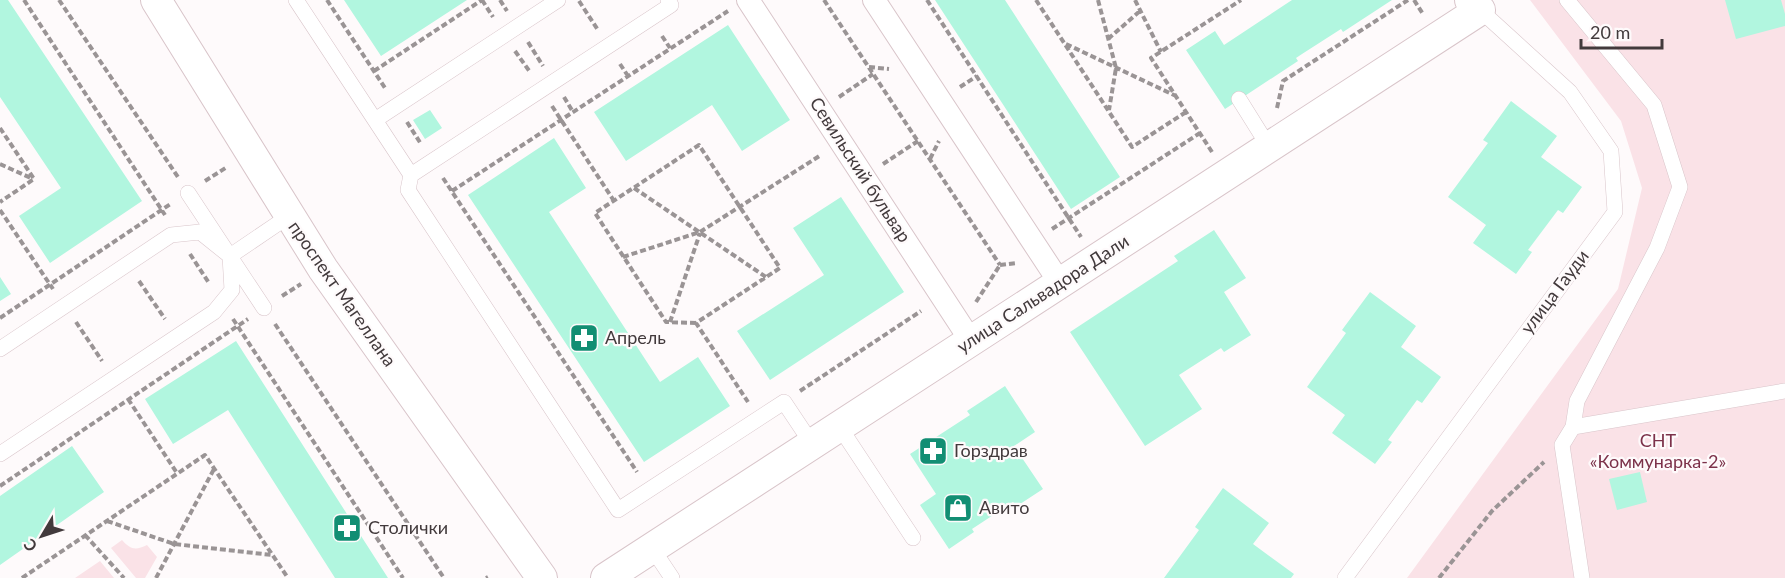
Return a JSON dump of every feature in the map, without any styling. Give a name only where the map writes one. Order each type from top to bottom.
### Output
[{"type":"street","name":"проспект Магеллана","points":[[156,0],[323,268],[542,578]]},
{"type":"street","points":[[874,0],[1060,283]]},
{"type":"street","name":"Севильский бульвар","points":[[741,3],[819,109],[966,333]]},
{"type":"street","name":"улица Сальвадора Дали","points":[[606,578],[839,426],[966,333],[1060,283],[1269,147],[1475,5]]},
{"type":"lane","points":[[296,0],[411,175],[408,190],[618,510],[784,402],[812,444]]},
{"type":"lane","points":[[375,120],[558,0]]},
{"type":"lane","points":[[411,175],[671,5],[668,0]]},
{"type":"lane","points":[[1567,0],[1654,105],[1680,187],[1657,248],[1576,401],[1573,427],[1562,445],[1582,578]]},
{"type":"lane","name":"улица Гауди","points":[[1345,578],[1615,212],[1611,151],[1570,92],[1475,5]]},
{"type":"lane","points":[[1239,99],[1269,147]]},
{"type":"lane","points":[[188,193],[264,308]]},
{"type":"lane","points":[[230,256],[289,216]]},
{"type":"lane","points":[[0,349],[171,235],[200,232],[230,256],[232,290],[214,312],[0,454]]},
{"type":"lane","points":[[1573,427],[1785,391]]},
{"type":"lane","points":[[839,426],[913,538]]},
{"type":"lane","points":[[652,548],[672,578]]},
{"type":"path","points":[[59,0],[188,193]]},
{"type":"path","points":[[327,0],[649,490]]},
{"type":"path","points":[[374,71],[482,0]]},
{"type":"path","points":[[500,0],[573,112]]},
{"type":"path","points":[[824,0],[1000,265],[966,333]]},
{"type":"path","points":[[927,0],[1086,245]]},
{"type":"path","points":[[1036,0],[1132,147],[1186,112]]},
{"type":"path","points":[[1098,0],[1116,68],[1108,112]]},
{"type":"path","points":[[1135,0],[1161,52]]},
{"type":"path","points":[[1217,160],[1152,58],[1241,0]]},
{"type":"path","points":[[1276,112],[1283,81],[1408,0]]},
{"type":"path","points":[[452,191],[741,3]]},
{"type":"path","points":[[1108,39],[1140,11]]},
{"type":"path","points":[[1064,43],[1176,96]]},
{"type":"path","points":[[819,109],[873,74]]},
{"type":"path","points":[[0,128],[34,179]]},
{"type":"path","points":[[1033,242],[1200,133]]},
{"type":"path","points":[[864,177],[918,141]]},
{"type":"path","points":[[623,257],[700,232],[741,208],[841,142]]},
{"type":"path","points":[[699,145],[741,208],[780,268],[696,323],[666,322],[595,213],[699,145]]},
{"type":"path","points":[[0,318],[249,152]]},
{"type":"path","points":[[0,164],[34,179]]},
{"type":"path","points":[[0,202],[34,179]]},
{"type":"path","points":[[634,188],[766,277]]},
{"type":"path","points":[[0,210],[177,473]]},
{"type":"path","points":[[670,322],[700,232]]},
{"type":"path","points":[[114,242],[191,357]]},
{"type":"path","points":[[0,486],[323,268]]},
{"type":"path","points":[[784,402],[943,297]]},
{"type":"path","points":[[264,308],[444,578]]},
{"type":"path","points":[[696,323],[759,418]]},
{"type":"path","points":[[1439,578],[1492,511],[1562,445]]},
{"type":"path","points":[[24,577],[205,455],[288,578]]},
{"type":"path","points":[[156,578],[214,469]]},
{"type":"path","points":[[107,521],[174,544],[273,555]]},
{"type":"path","points":[[85,535],[124,578]]},
{"type":"green space","name":"СНТ «Коммунарка-2»","points":[[1530,0],[1785,0],[1785,578],[1407,578],[1618,289],[1642,188],[1621,121]]},
{"type":"green space","points":[[122,540],[133,548],[147,545],[157,557],[145,578],[136,578],[111,548]]},
{"type":"green space","points":[[100,561],[114,578],[75,578]]},
{"type":"building","points":[[0,0],[8,0],[142,201],[50,263],[19,216],[61,188],[0,97]]},
{"type":"building","points":[[344,0],[467,0],[381,56]]},
{"type":"building","points":[[935,0],[1005,0],[1120,177],[1071,209]]},
{"type":"building","points":[[1292,0],[1392,0],[1343,32],[1341,29],[1302,54],[1296,58],[1298,61],[1225,109],[1186,50],[1215,31],[1224,45]]},
{"type":"building","points":[[1725,0],[1781,0],[1785,14],[1785,26],[1736,39]]},
{"type":"building","points":[[728,25],[790,120],[742,151],[712,105],[626,161],[594,112]]},
{"type":"building","points":[[1511,101],[1557,136],[1541,157],[1582,187],[1563,213],[1558,210],[1528,250],[1532,252],[1516,274],[1473,243],[1486,225],[1448,197],[1488,143],[1483,140]]},
{"type":"building","points":[[430,110],[442,128],[425,139],[413,120]]},
{"type":"building","points":[[554,138],[586,188],[549,212],[660,382],[698,357],[730,406],[644,462],[468,195]]},
{"type":"building","points":[[841,197],[904,292],[770,380],[737,331],[824,275],[793,228]]},
{"type":"building","points":[[1214,230],[1246,278],[1224,292],[1251,335],[1224,352],[1221,348],[1179,375],[1202,409],[1145,446],[1070,332],[1178,261],[1174,256]]},
{"type":"building","points":[[0,277],[11,294],[0,301]]},
{"type":"building","points":[[1370,292],[1416,326],[1401,347],[1441,377],[1422,403],[1417,400],[1388,440],[1392,442],[1375,464],[1332,433],[1345,415],[1307,387],[1346,333],[1342,330]]},
{"type":"building","points":[[236,341],[388,578],[335,578],[228,410],[173,444],[145,399]]},
{"type":"building","points":[[1005,386],[1035,432],[1014,446],[1043,489],[1017,506],[1013,502],[972,529],[974,532],[949,549],[920,505],[936,494],[910,454],[970,415],[967,411]]},
{"type":"building","points":[[72,446],[104,492],[0,565],[0,496]]},
{"type":"building","points":[[1640,472],[1647,502],[1617,510],[1609,479]]},
{"type":"building","points":[[1223,488],[1269,523],[1253,544],[1294,574],[1291,578],[1164,578],[1199,530],[1195,527]]},
{"type":"place","name":"Апрель","points":[[584,338]]},
{"type":"place","name":"Горздрав","points":[[933,451]]},
{"type":"place","name":"Авито","points":[[958,508]]},
{"type":"place","name":"Столички","points":[[347,528]]}]
